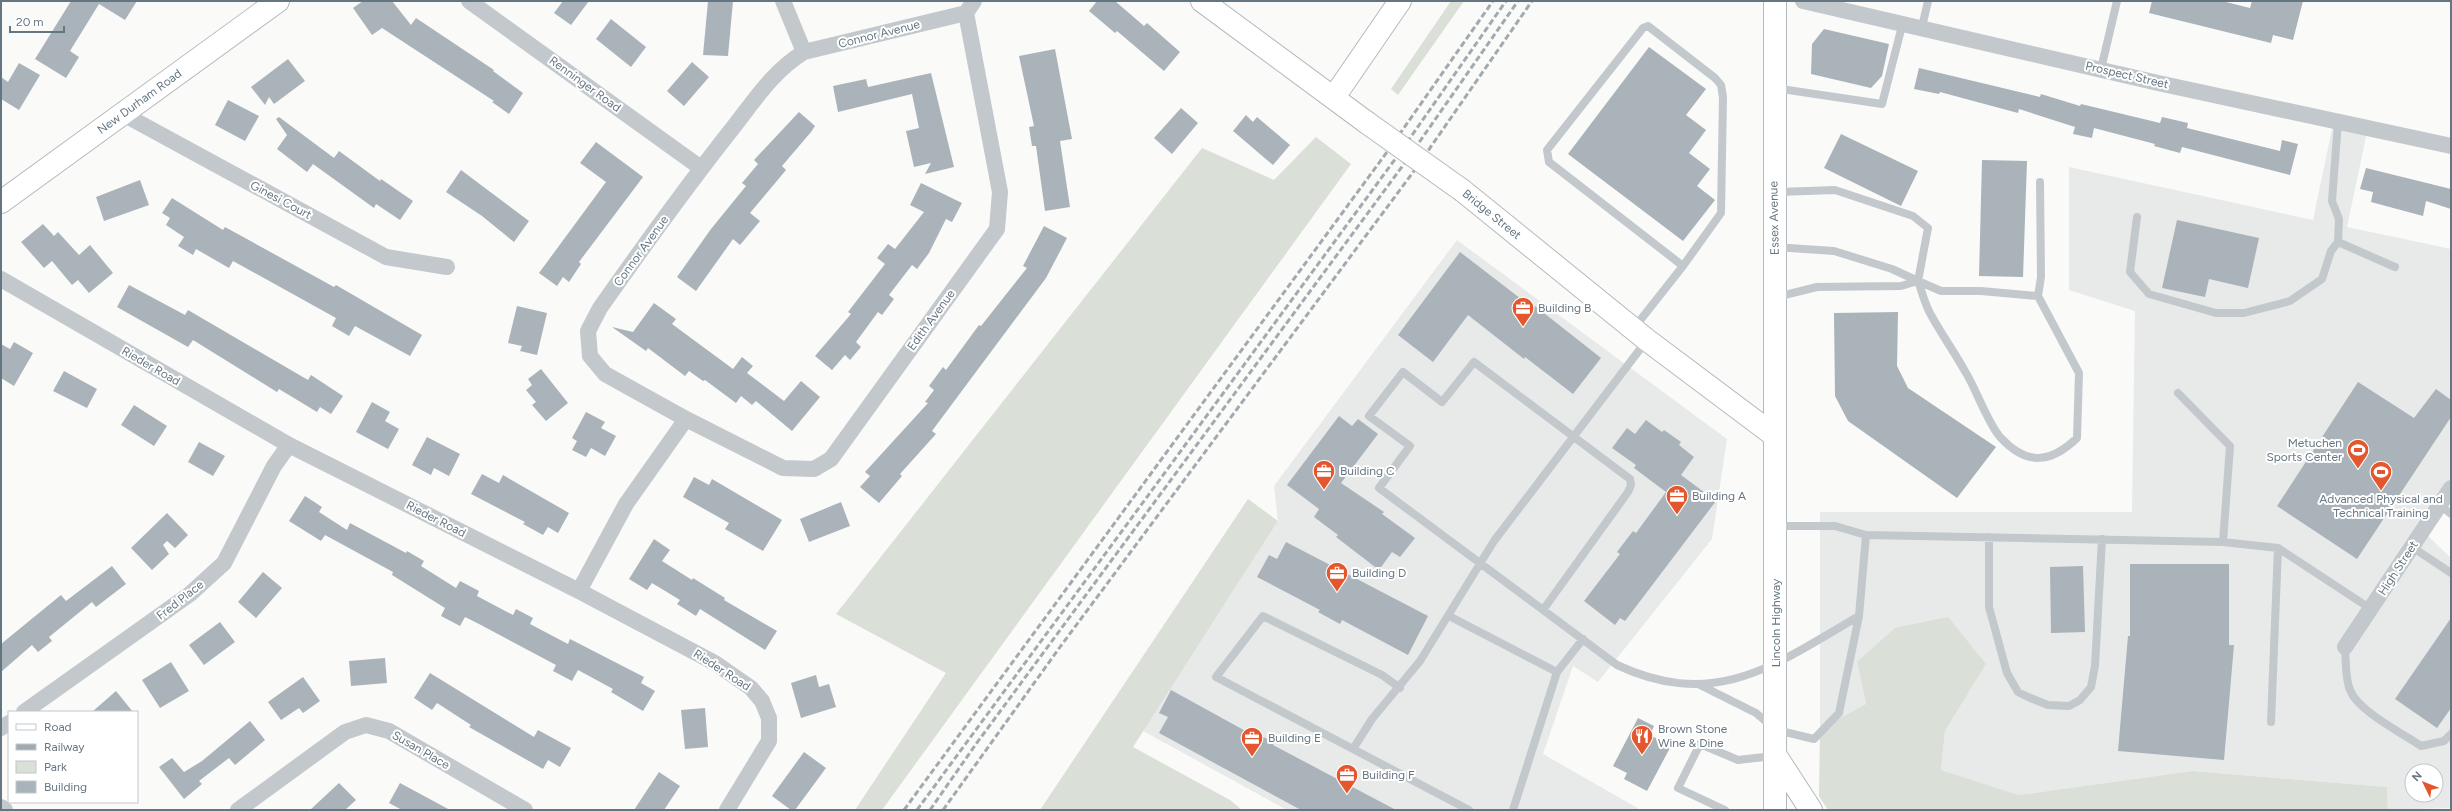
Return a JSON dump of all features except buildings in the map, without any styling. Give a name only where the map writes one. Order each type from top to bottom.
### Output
[{"type":"main road","name":"New Durham Road","points":[[1,202],[278,1]]},
{"type":"main road","name":"Bridge Street","points":[[1202,1],[1366,122],[1463,191],[1641,334],[1775,436]]},
{"type":"main road","points":[[1334,97],[1400,1]]},
{"type":"main road","name":"Essex Avenue","points":[[1775,1],[1775,436]]},
{"type":"main road","name":"Lincoln Highway","points":[[1775,436],[1775,810]]},
{"type":"main road","points":[[1776,756],[1811,810]]},
{"type":"street","name":"Renninger Road","points":[[469,1],[701,168]]},
{"type":"street","points":[[783,1],[804,52]]},
{"type":"street","name":"Prospect Street","points":[[1803,1],[1903,22],[2101,69],[2451,146]]},
{"type":"street","name":"Connor Avenue","points":[[686,419],[605,374],[590,356],[588,331],[600,308],[701,168],[768,83],[786,63],[804,52],[970,7]]},
{"type":"street","name":"Edith Avenue","points":[[686,419],[783,468],[814,469],[831,459],[997,229],[1000,192],[970,7]]},
{"type":"street","name":"Ginesi Court","points":[[123,114],[386,257],[446,267]]},
{"type":"street","name":"Rieder Road","points":[[1,279],[289,445],[579,591],[714,663],[751,688],[762,701],[769,718],[769,741],[727,810]]},
{"type":"street","points":[[579,591],[626,504],[686,419]]},
{"type":"street","name":"Fred Place","points":[[25,711],[190,594],[224,563],[274,466],[289,445]]},
{"type":"street","name":"High Street","points":[[2345,647],[2412,547],[2445,509],[2451,488]]},
{"type":"street","name":"Susan Place","points":[[238,810],[345,732],[366,725],[389,731],[525,810]]},
{"type":"street","points":[[1,807],[5,810]]},
{"type":"lane","points":[[1922,27],[1928,1]]},
{"type":"lane","points":[[2101,69],[2117,1]]},
{"type":"lane","points":[[1774,88],[1882,104],[1903,22]]},
{"type":"lane","points":[[1353,748],[1372,719],[1400,688],[1449,616],[1479,564],[1574,435],[1641,334],[1683,266],[1721,212],[1723,96],[1721,85],[1715,78],[1648,26],[1643,28],[1547,150],[1547,158],[1549,162],[1683,266]]},
{"type":"lane","points":[[2137,217],[2130,272],[2149,294],[2216,313],[2244,313],[2290,301],[2322,279],[2331,251],[2338,242],[2339,219],[2332,201],[2338,122]]},
{"type":"lane","points":[[1774,192],[1835,190],[1913,216],[1928,228],[1918,281],[1930,314],[1966,372],[2000,437],[2022,453],[2046,459],[2064,450],[2077,438],[2078,373],[2038,296],[2041,277],[2040,182]]},
{"type":"lane","points":[[2338,242],[2395,267]]},
{"type":"lane","points":[[1775,247],[1834,251],[1892,269],[1941,291],[1981,291],[2038,296]]},
{"type":"lane","points":[[1775,297],[1817,287],[1901,286],[1918,281]]},
{"type":"lane","points":[[1543,610],[1628,492],[1631,485],[1630,479],[1574,435],[1474,362],[1442,402],[1403,372],[1369,416],[1410,446],[1379,488],[1479,564],[1617,665],[1636,673],[1671,683],[1700,685],[1733,679],[1776,665],[1859,616]]},
{"type":"lane","points":[[2178,393],[2230,446],[2223,542]]},
{"type":"lane","points":[[1776,526],[1835,526],[1866,535],[2223,542],[2278,548],[2371,609]]},
{"type":"lane","points":[[1700,685],[1756,713],[1776,730],[1814,739],[1839,713],[1859,616],[1866,535]]},
{"type":"lane","points":[[1989,537],[1989,606],[2007,673],[2018,692],[2028,698],[2048,705],[2068,706],[2080,700],[2091,687],[2095,666],[2102,539]]},
{"type":"lane","points":[[2412,547],[2451,573]]},
{"type":"lane","points":[[2271,722],[2278,548]]},
{"type":"lane","points":[[1400,688],[1382,675],[1263,616],[1216,677],[1468,810]]},
{"type":"lane","points":[[1449,616],[1557,672]]},
{"type":"lane","points":[[1513,810],[1557,672],[1583,639]]},
{"type":"lane","points":[[2345,647],[2349,688],[2354,699],[2363,707],[2421,746],[2444,741],[2451,734]]},
{"type":"lane","points":[[1726,810],[1678,788],[1700,744],[1738,760],[1776,756]]},
{"type":"shaded area","points":[[2333,124],[2367,132],[2347,227],[2451,249],[2451,500],[2427,535],[2451,558],[2451,808],[2388,810],[2387,787],[2192,771],[2019,795],[1941,770],[1945,731],[1986,664],[1857,662],[1866,704],[1820,729],[1820,512],[2132,512],[2135,311],[2069,290],[2069,167],[2313,220]]},
{"type":"shaded area","points":[[1457,240],[1727,439],[1712,539],[1598,682],[1573,666],[1543,754],[1641,810],[1287,810],[1143,731],[1278,521],[1274,486]]},
{"type":"green space","points":[[1451,1],[1464,1],[1398,95],[1391,89]]},
{"type":"green space","points":[[1316,137],[1351,164],[882,810],[855,810],[946,673],[836,614],[1202,148],[1274,180]]},
{"type":"green space","points":[[1248,499],[1278,521],[1133,747],[1230,800],[1242,810],[1040,810]]},
{"type":"green space","points":[[1948,617],[1986,664],[1945,731],[1941,770],[2019,795],[2192,771],[2387,787],[2388,810],[1828,810],[1819,796],[1820,729],[1866,704],[1857,662],[1895,628]]},
{"type":"railway","points":[[904,810],[1387,152],[1493,1]]},
{"type":"railway","points":[[917,810],[1396,158],[1506,1]]},
{"type":"railway","points":[[930,810],[976,744],[1404,164],[1518,1]]},
{"type":"railway","points":[[943,810],[1060,647],[1414,171],[1532,1]]},
{"type":"place","name":"Building B","points":[[1523,328]]},
{"type":"place","name":"Metuchen Sports Center","points":[[2358,470]]},
{"type":"place","name":"Building C","points":[[1324,490]]},
{"type":"place","name":"Advanced Physical and Technical Training","points":[[2381,492]]},
{"type":"place","name":"Building A","points":[[1677,516]]},
{"type":"place","name":"Building D","points":[[1337,592]]},
{"type":"place","name":"Brown Stone Wine & Dine","points":[[1642,756]]},
{"type":"place","name":"Building E","points":[[1252,758]]},
{"type":"place","name":"Building F","points":[[1347,794]]}]
